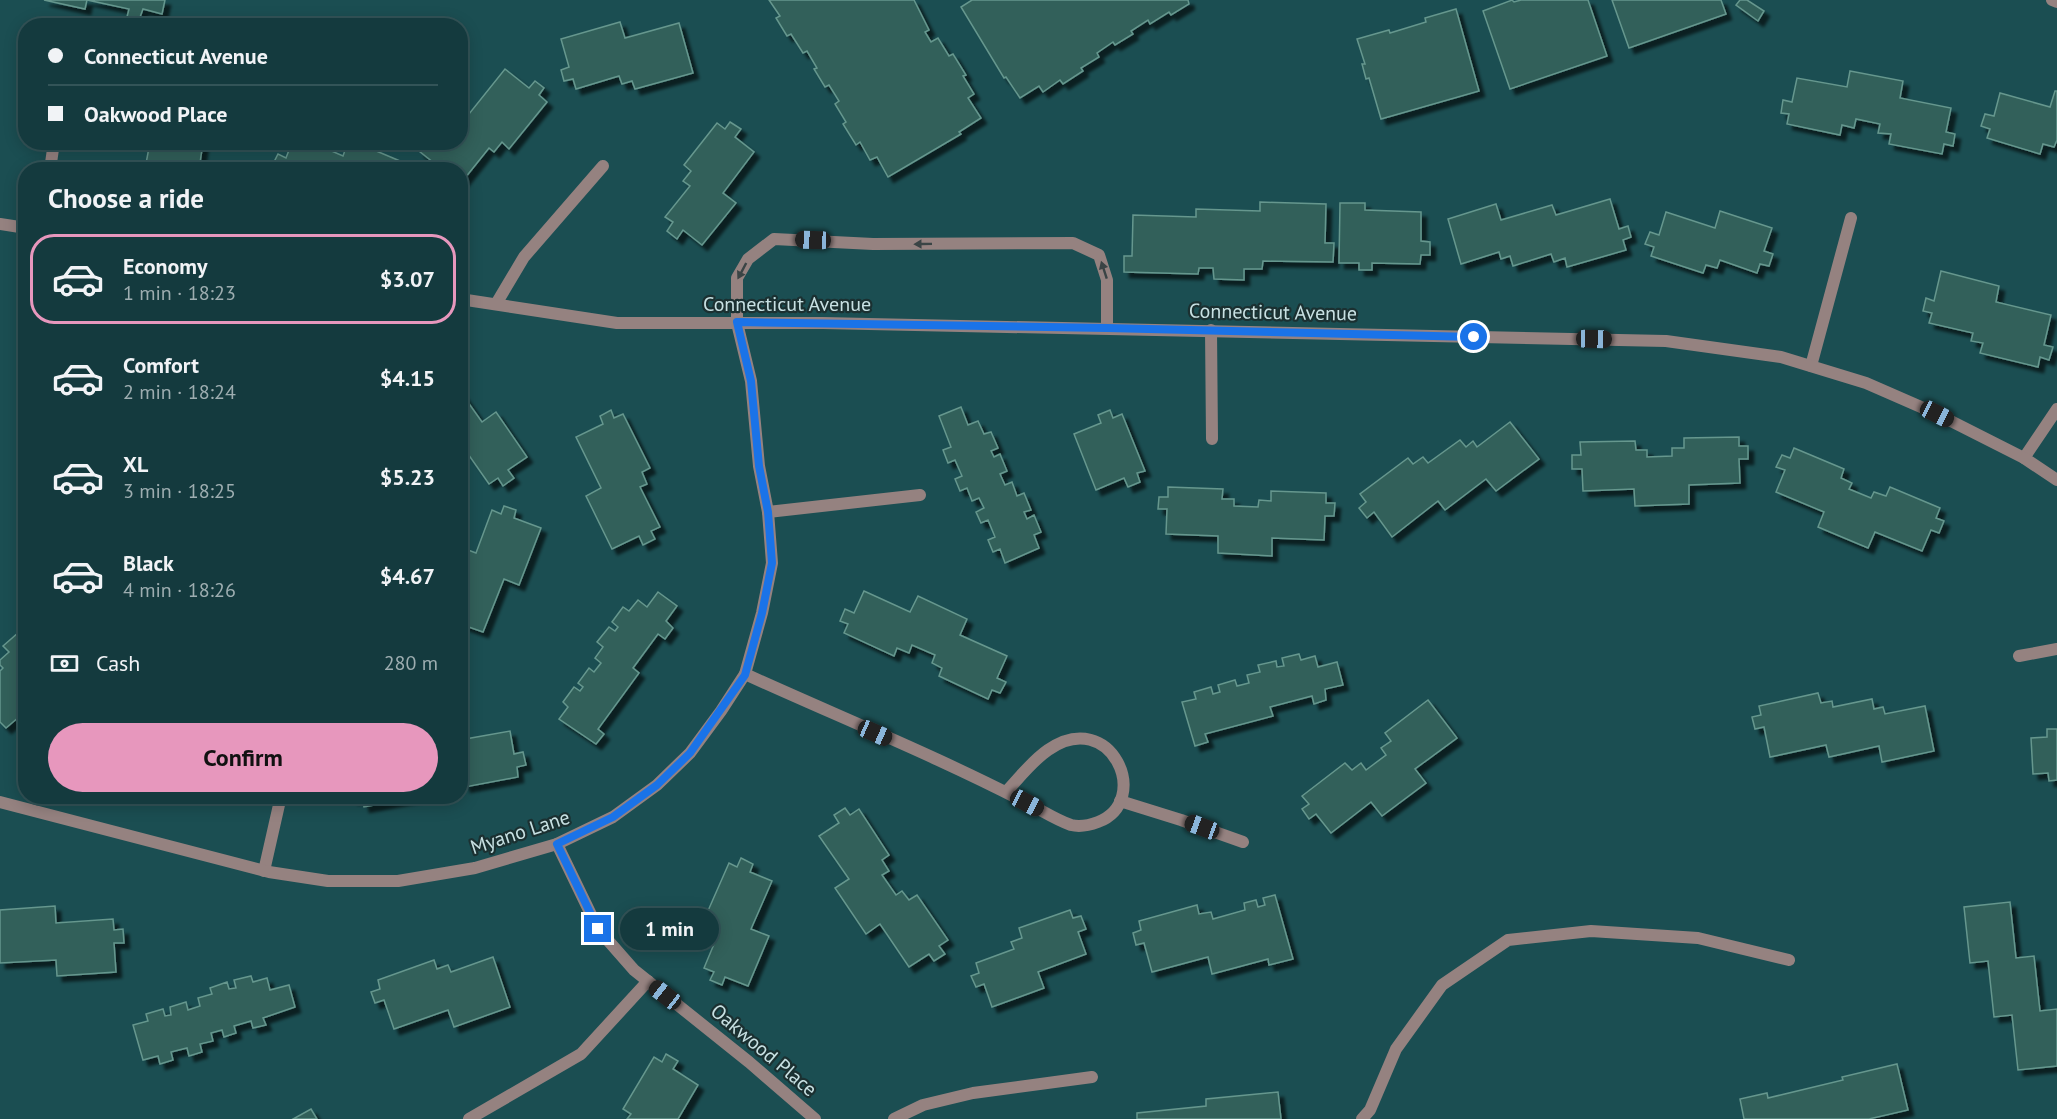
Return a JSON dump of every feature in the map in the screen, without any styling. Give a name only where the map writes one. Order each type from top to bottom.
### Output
[{"type":"street","points":[[2052,0],[2057,2]]},
{"type":"street","points":[[496,304],[524,257],[603,166]]},
{"type":"street","points":[[1811,366],[1851,218]]},
{"type":"street","points":[[0,224],[18,227]]},
{"type":"street","name":"Myano Lane","points":[[0,802],[264,871],[328,881],[399,881],[475,868],[557,844],[613,817],[657,785],[690,753],[745,675],[762,613],[772,563],[768,512],[759,466],[751,381],[737,322],[737,278],[748,259],[774,239],[873,244],[1073,243],[1099,255],[1107,280],[1107,328]]},
{"type":"street","name":"Connecticut Avenue","points":[[468,300],[617,323],[737,322],[1107,328],[1666,341],[1781,357],[1866,383],[1937,414],[2024,458],[2057,480]]},
{"type":"street","points":[[1211,330],[1212,439]]},
{"type":"street","points":[[2024,458],[2057,409]]},
{"type":"street","points":[[768,512],[920,495]]},
{"type":"street","points":[[2019,656],[2057,649]]},
{"type":"street","points":[[745,675],[1006,792],[1072,825],[1091,824],[1108,818],[1122,799],[1124,777],[1115,756],[1100,742],[1084,738],[1067,741],[1048,750],[1006,792]]},
{"type":"street","points":[[1120,801],[1243,842]]},
{"type":"street","points":[[264,871],[279,804]]},
{"type":"street","name":"Oakwood Place","points":[[557,844],[598,929],[634,970],[749,1062],[815,1119]]},
{"type":"street","points":[[1362,1119],[1370,1110],[1396,1049],[1442,985],[1508,940],[1591,931],[1686,937],[1789,960]]},
{"type":"street","points":[[469,1119],[581,1054],[648,981]]},
{"type":"street","points":[[894,1119],[923,1106],[973,1093],[1092,1077]]},
{"type":"building","points":[[44,0],[87,0],[85,9]]},
{"type":"building","points":[[87,0],[165,0],[162,14],[143,9],[140,18],[131,18],[127,17],[129,9]]},
{"type":"building","points":[[769,0],[914,0],[929,30],[925,32],[931,42],[938,38],[949,56],[953,54],[966,75],[963,76],[974,94],[968,98],[981,118],[959,132],[961,134],[888,177],[877,157],[870,160],[860,142],[856,145],[843,124],[846,122],[835,104],[839,101],[829,85],[825,87],[807,51],[803,53],[791,34],[787,36],[776,18],[780,16]]},
{"type":"building","points":[[972,0],[1188,0],[1189,4],[1171,15],[1169,12],[1150,24],[1148,20],[1131,31],[1133,34],[1115,45],[1113,42],[1097,53],[1099,57],[1081,68],[1083,71],[1063,84],[1060,80],[1043,92],[1039,86],[1020,98],[1006,77],[1004,78],[961,7]]},
{"type":"building","points":[[1512,0],[1514,2],[1521,0],[1588,0],[1607,56],[1510,89],[1483,11]]},
{"type":"building","points":[[1612,0],[1721,0],[1726,14],[1629,48]]},
{"type":"building","points":[[1740,0],[1747,0],[1764,11],[1758,21],[1736,5]]},
{"type":"building","points":[[1456,9],[1479,91],[1381,119],[1369,78],[1366,79],[1362,64],[1365,64],[1357,39],[1389,30],[1390,33],[1426,22],[1425,18]]},
{"type":"building","points":[[620,22],[625,38],[679,23],[693,73],[635,89],[632,81],[622,84],[619,76],[576,89],[573,79],[564,81],[561,70],[569,67],[561,39]]},
{"type":"building","points":[[505,69],[529,88],[535,81],[544,88],[539,95],[547,102],[509,149],[502,142],[494,152],[489,148],[468,174],[468,162],[433,162],[419,151],[468,150],[469,114]]},
{"type":"building","points":[[1850,71],[1903,81],[1900,98],[1951,108],[1946,132],[1955,134],[1953,146],[1944,144],[1942,154],[1889,144],[1891,134],[1878,133],[1880,124],[1856,119],[1854,128],[1842,125],[1840,135],[1787,124],[1789,114],[1781,113],[1783,100],[1792,102],[1797,78],[1847,87]]},
{"type":"building","points":[[2055,91],[2057,91],[2057,140],[2054,147],[2043,144],[2040,154],[1987,138],[1990,129],[1981,126],[1985,114],[1994,116],[2000,93],[2050,107]]},
{"type":"building","points":[[730,122],[741,129],[735,137],[754,152],[723,193],[736,203],[702,245],[683,230],[677,239],[667,231],[673,222],[665,217],[690,186],[683,181],[691,171],[684,165],[717,123],[725,129]]},
{"type":"building","points":[[149,150],[202,150],[200,162],[146,162]]},
{"type":"building","points":[[289,150],[329,150],[343,156],[345,150],[374,150],[400,161],[274,162],[278,154],[286,158]]},
{"type":"building","points":[[1610,199],[1619,229],[1628,226],[1631,237],[1623,240],[1626,250],[1567,267],[1565,258],[1554,262],[1551,254],[1513,266],[1510,256],[1501,259],[1499,252],[1461,264],[1448,219],[1496,204],[1501,220],[1552,205],[1556,215]]},
{"type":"building","points":[[1260,202],[1326,204],[1325,243],[1334,243],[1333,262],[1263,261],[1262,269],[1244,269],[1244,280],[1214,279],[1213,268],[1199,268],[1198,274],[1124,272],[1124,256],[1132,256],[1133,215],[1196,217],[1196,209],[1260,211]]},
{"type":"building","points":[[1340,203],[1365,203],[1365,210],[1421,212],[1421,241],[1430,242],[1430,255],[1421,255],[1420,264],[1372,263],[1372,270],[1359,270],[1359,263],[1339,263]]},
{"type":"building","points":[[1720,211],[1772,228],[1764,251],[1773,254],[1769,266],[1760,264],[1757,273],[1720,260],[1717,268],[1706,265],[1703,273],[1651,256],[1654,247],[1645,244],[1650,232],[1659,235],[1666,212],[1715,228]]},
{"type":"building","points":[[1941,271],[1999,286],[1996,302],[2051,315],[2044,345],[2053,347],[2049,360],[2040,357],[2038,367],[1980,353],[1983,343],[1971,341],[1973,333],[1929,323],[1932,313],[1923,311],[1926,298],[1934,301]]},
{"type":"building","points":[[468,402],[482,422],[496,412],[527,457],[508,470],[514,478],[503,486],[498,478],[489,484],[468,454]]},
{"type":"building","points":[[961,407],[968,425],[978,421],[984,434],[991,432],[998,448],[991,451],[994,457],[1000,454],[1007,471],[1000,474],[1005,485],[1012,482],[1017,496],[1024,493],[1031,510],[1024,512],[1027,519],[1034,515],[1041,532],[1034,535],[1039,548],[1005,563],[1000,549],[993,552],[988,540],[995,537],[988,520],[981,523],[976,512],[984,508],[979,498],[972,501],[967,488],[960,491],[955,479],[962,476],[955,460],[948,463],[943,450],[951,447],[939,416]]},
{"type":"building","points":[[611,410],[614,418],[623,414],[650,468],[642,472],[647,484],[640,487],[660,527],[651,531],[655,539],[643,545],[639,536],[612,549],[586,496],[601,488],[576,437],[603,424],[600,416]]},
{"type":"building","points":[[1110,410],[1113,418],[1122,414],[1145,471],[1137,473],[1140,482],[1128,487],[1124,478],[1096,490],[1074,434],[1101,423],[1098,415]]},
{"type":"building","points":[[1510,422],[1539,459],[1496,491],[1486,479],[1445,510],[1438,501],[1392,537],[1374,512],[1367,518],[1359,508],[1366,502],[1360,494],[1408,458],[1413,464],[1423,457],[1428,463],[1460,440],[1466,447],[1473,441],[1477,447]]},
{"type":"building","points":[[1739,437],[1739,446],[1748,446],[1748,459],[1739,459],[1740,483],[1689,485],[1689,504],[1635,506],[1634,489],[1583,491],[1582,469],[1572,469],[1572,455],[1581,455],[1580,442],[1635,441],[1636,450],[1647,450],[1647,457],[1672,456],[1672,448],[1684,448],[1684,438]]},
{"type":"building","points":[[1794,448],[1844,469],[1841,478],[1852,483],[1849,489],[1871,498],[1874,492],[1886,496],[1890,487],[1940,508],[1936,518],[1944,521],[1939,533],[1931,530],[1922,551],[1875,532],[1868,548],[1818,527],[1824,512],[1776,492],[1785,470],[1776,467],[1782,455],[1790,458]]},
{"type":"building","points":[[1168,487],[1223,489],[1222,499],[1234,499],[1234,506],[1258,507],[1259,500],[1271,501],[1271,491],[1326,493],[1326,503],[1335,503],[1334,516],[1325,516],[1324,540],[1272,538],[1272,556],[1218,553],[1218,536],[1166,534],[1167,509],[1158,509],[1159,497],[1168,497]]},
{"type":"building","points":[[504,506],[516,510],[514,518],[541,528],[519,585],[504,579],[483,632],[468,627],[468,550],[476,553],[492,510],[501,514]]},
{"type":"building","points":[[864,591],[910,612],[918,596],[967,619],[960,635],[1007,656],[997,678],[1006,682],[1000,693],[992,690],[988,699],[939,676],[942,668],[932,663],[935,655],[912,645],[909,653],[897,648],[894,656],[844,633],[848,624],[840,621],[845,609],[854,613]]},
{"type":"building","points":[[658,592],[677,606],[666,621],[673,628],[665,639],[658,634],[633,668],[639,673],[598,729],[604,734],[596,744],[559,719],[568,707],[563,702],[574,687],[580,691],[583,687],[578,683],[589,668],[594,672],[601,663],[595,658],[603,647],[597,642],[609,627],[615,631],[618,627],[612,622],[623,607],[629,611],[638,600],[647,607]]},
{"type":"building","points":[[18,633],[18,718],[6,728],[0,722],[0,671],[3,668],[0,660],[9,652],[3,646]]},
{"type":"building","points":[[1299,654],[1301,660],[1315,656],[1318,667],[1337,662],[1343,685],[1325,689],[1326,700],[1314,704],[1312,696],[1270,707],[1273,716],[1205,734],[1208,742],[1195,746],[1182,702],[1196,699],[1194,692],[1211,687],[1213,694],[1220,692],[1218,685],[1235,680],[1237,686],[1249,683],[1247,675],[1260,672],[1258,665],[1276,661],[1277,667],[1284,666],[1282,658]]},
{"type":"building","points":[[1818,693],[1821,703],[1832,701],[1833,707],[1872,699],[1874,709],[1883,707],[1885,714],[1925,706],[1934,751],[1882,762],[1879,746],[1829,757],[1826,745],[1770,757],[1764,727],[1755,729],[1752,717],[1761,715],[1759,706]]},
{"type":"building","points":[[1428,700],[1457,738],[1415,769],[1426,783],[1382,816],[1371,802],[1331,833],[1316,814],[1309,819],[1302,809],[1309,804],[1302,796],[1345,763],[1352,770],[1361,763],[1366,770],[1386,755],[1381,748],[1391,741],[1385,733]]},
{"type":"building","points":[[2047,729],[2057,729],[2057,780],[2049,781],[2048,773],[2033,774],[2031,738],[2047,737]]},
{"type":"building","points":[[510,731],[514,754],[523,752],[526,765],[517,767],[518,777],[468,786],[468,739]]},
{"type":"building","points":[[363,804],[380,804],[364,807]]},
{"type":"building","points":[[845,808],[850,815],[859,809],[889,855],[882,860],[889,871],[882,875],[896,895],[902,891],[909,900],[917,895],[948,940],[939,946],[945,954],[934,961],[929,954],[909,967],[880,924],[866,934],[835,888],[849,879],[819,836],[839,823],[834,815]]},
{"type":"building","points":[[741,858],[753,864],[750,872],[772,881],[751,929],[769,936],[748,986],[725,977],[722,985],[710,980],[714,972],[704,968],[719,932],[711,928],[716,917],[707,913],[729,863],[737,867]]},
{"type":"building","points":[[1275,895],[1293,959],[1269,965],[1268,959],[1212,974],[1208,957],[1152,972],[1144,943],[1136,945],[1133,933],[1141,930],[1139,921],[1197,905],[1199,914],[1211,912],[1213,919],[1245,910],[1244,903],[1256,900],[1258,907],[1265,905],[1263,898]]},
{"type":"building","points":[[2010,902],[2016,958],[2034,956],[2040,1011],[2057,1009],[2057,1066],[2018,1070],[2012,1015],[1994,1017],[1988,961],[1970,963],[1964,907]]},
{"type":"building","points":[[55,906],[56,923],[113,919],[114,930],[123,929],[124,943],[114,943],[116,972],[57,976],[56,960],[0,963],[0,910]]},
{"type":"building","points":[[1070,910],[1073,918],[1081,916],[1086,929],[1078,932],[1086,954],[1038,972],[1044,988],[992,1007],[984,984],[976,987],[971,976],[979,973],[976,963],[1014,949],[1011,942],[1022,938],[1019,928]]},
{"type":"building","points":[[493,957],[510,1007],[454,1027],[448,1010],[394,1029],[384,1000],[375,1003],[371,992],[380,989],[378,980],[434,960],[437,969],[448,965],[451,972]]},
{"type":"building","points":[[251,976],[253,982],[267,978],[270,990],[289,985],[295,1007],[263,1018],[266,1025],[253,1028],[251,1021],[234,1026],[236,1033],[224,1037],[222,1030],[211,1033],[213,1041],[200,1044],[202,1052],[189,1056],[187,1048],[171,1052],[173,1060],[160,1064],[158,1056],[143,1060],[133,1025],[148,1021],[146,1014],[163,1009],[165,1016],[171,1015],[170,1007],[186,1002],[188,1010],[200,1006],[198,998],[212,994],[210,988],[227,982],[229,989],[236,988],[234,980]]},
{"type":"building","points":[[666,1054],[678,1061],[673,1069],[698,1085],[678,1119],[627,1119],[631,1114],[623,1109],[654,1057],[662,1062]]},
{"type":"building","points":[[1897,1064],[1908,1110],[1869,1119],[1744,1119],[1740,1099],[1767,1093],[1768,1098]]},
{"type":"building","points":[[1278,1092],[1281,1119],[1137,1119],[1137,1113],[1206,1106],[1206,1099]]},
{"type":"building","points":[[311,1109],[317,1119],[293,1119]]},
{"type":"route","points":[[598,929],[557,844],[613,817],[657,785],[690,753],[745,675],[762,613],[772,563],[768,512],[759,466],[751,381],[737,322],[1474,337]]}]
